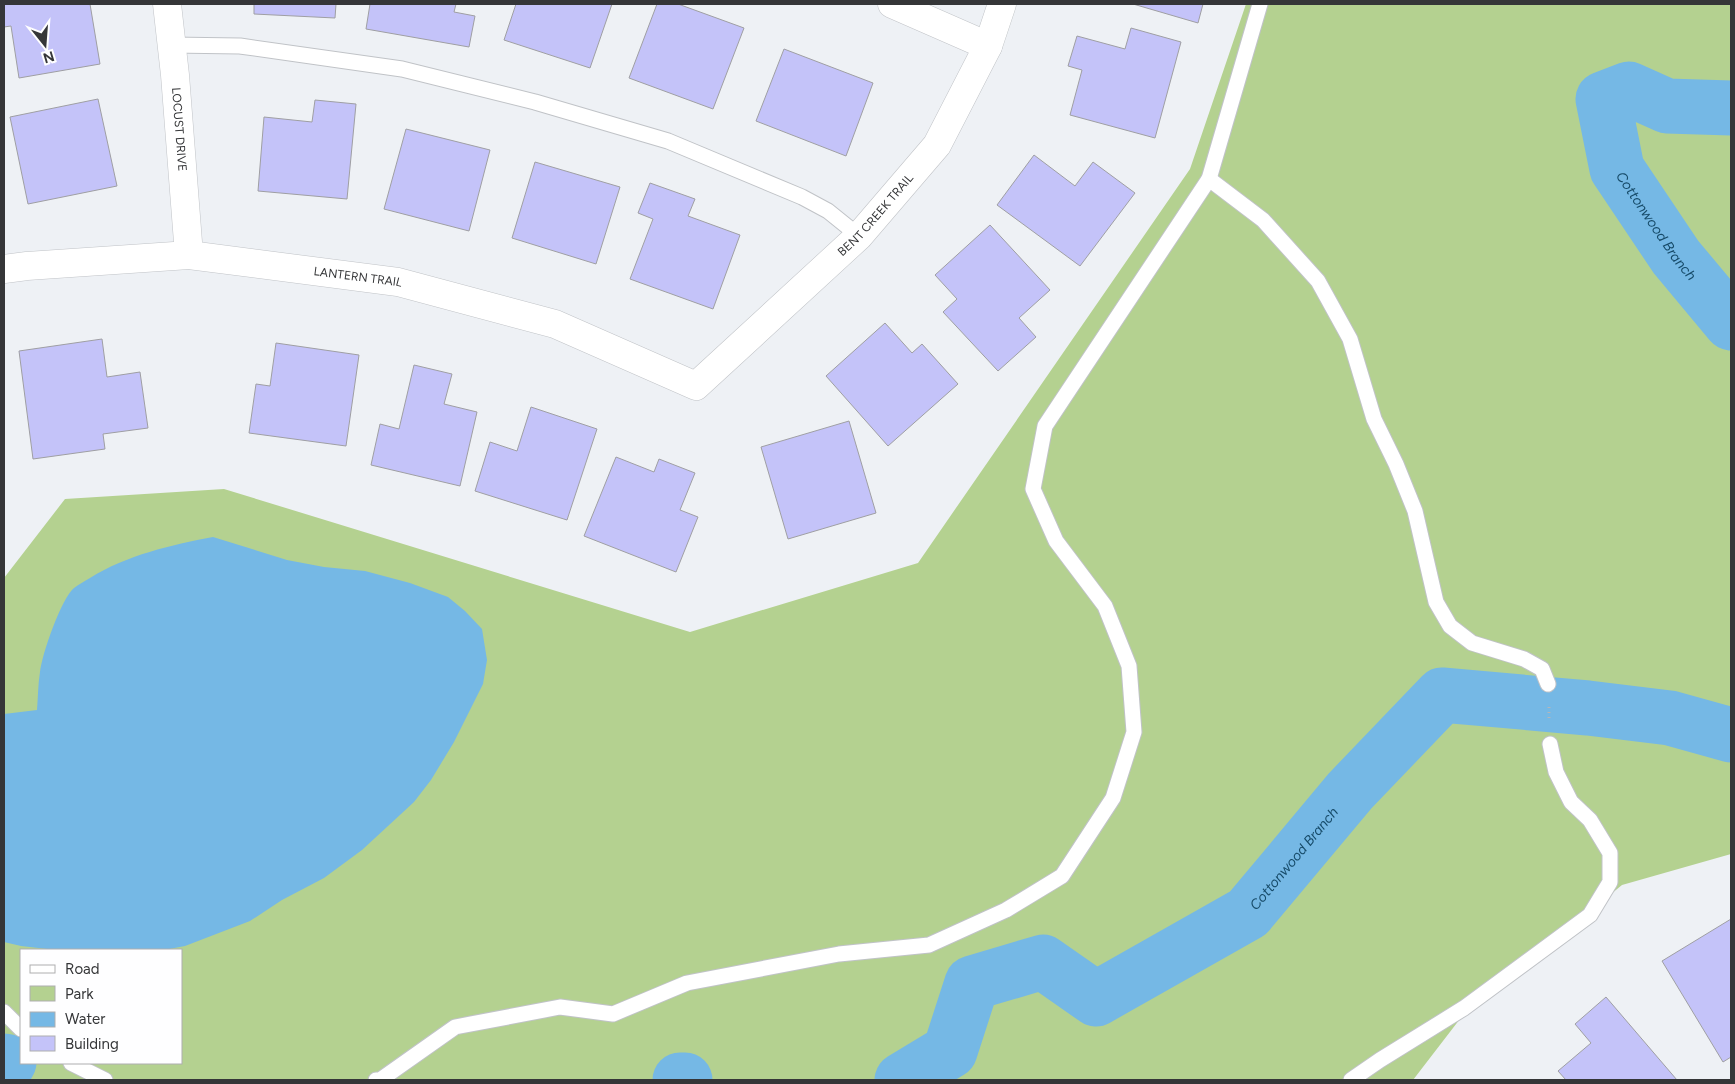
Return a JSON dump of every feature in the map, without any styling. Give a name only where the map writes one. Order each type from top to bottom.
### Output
[{"type":"street","name":"LOCUST DRIVE","points":[[167,4],[189,255]]},
{"type":"street","points":[[892,4],[988,46]]},
{"type":"street","name":"BENT CREEK TRAIL","points":[[696,386],[859,236],[937,145],[988,46],[1002,4]]},
{"type":"street","name":"LANTERN TRAIL","points":[[4,269],[189,255],[398,282],[555,324],[696,386]]},
{"type":"lane","points":[[376,1080],[380,1080],[455,1027],[560,1007],[613,1014],[686,983],[839,954],[929,945],[1006,910],[1062,876],[1113,798],[1134,732],[1129,666],[1105,606],[1056,542],[1033,489],[1045,426],[1209,179],[1260,4]]},
{"type":"lane","points":[[171,45],[240,46],[402,69],[535,102],[668,141],[802,197],[828,211],[859,236]]},
{"type":"lane","points":[[1209,179],[1263,220],[1318,280],[1350,340],[1374,419],[1396,464],[1415,511],[1436,602],[1450,626],[1472,643],[1524,659],[1542,669],[1548,684]]},
{"type":"lane","points":[[1351,1080],[1464,1008],[1590,915],[1610,882],[1610,853],[1590,820],[1571,802],[1556,772],[1550,744]]},
{"type":"lane","points":[[4,1012],[20,1028]]},
{"type":"lane","points":[[73,1064],[105,1080]]},
{"type":"path","points":[[1548,684],[1550,744]]},
{"type":"green space","points":[[1246,4],[1731,4],[1731,854],[1622,885],[1463,1015],[1413,1080],[4,1080],[4,578],[65,499],[224,489],[690,632],[918,563],[1190,169]]},
{"type":"water","points":[[213,537],[287,560],[324,567],[365,571],[410,583],[448,597],[482,629],[487,660],[483,684],[454,742],[431,780],[414,802],[362,850],[324,878],[282,900],[250,921],[185,946],[169,949],[47,949],[4,942],[4,714],[37,710],[39,677],[44,653],[63,603],[74,588],[119,563],[165,547]]},
{"type":"building","points":[[4,4],[90,4],[100,64],[19,78],[11,26],[4,27]]},
{"type":"building","points":[[254,4],[336,4],[335,18],[254,14]]},
{"type":"building","points":[[370,4],[456,4],[454,12],[475,16],[469,47],[366,29]]},
{"type":"building","points":[[516,4],[612,4],[590,68],[504,40]]},
{"type":"building","points":[[657,4],[678,4],[744,28],[713,109],[629,78]]},
{"type":"building","points":[[1133,4],[1203,4],[1198,23]]},
{"type":"building","points":[[1131,28],[1181,42],[1155,138],[1070,115],[1082,70],[1068,66],[1077,36],[1125,49]]},
{"type":"building","points":[[784,49],[873,83],[846,156],[756,121]]},
{"type":"building","points":[[98,99],[117,186],[28,204],[10,117]]},
{"type":"building","points":[[315,100],[356,104],[347,199],[258,191],[264,117],[312,122]]},
{"type":"building","points":[[406,129],[490,150],[469,231],[384,209]]},
{"type":"building","points":[[1034,155],[1075,186],[1093,162],[1135,193],[1080,266],[997,205]]},
{"type":"building","points":[[535,162],[620,187],[596,264],[512,238]]},
{"type":"building","points":[[650,183],[695,199],[688,216],[740,235],[713,309],[630,279],[653,219],[638,213]]},
{"type":"building","points":[[990,225],[1050,290],[1019,318],[1036,337],[998,371],[943,312],[957,299],[935,275]]},
{"type":"building","points":[[885,323],[912,353],[922,344],[958,384],[888,446],[826,376]]},
{"type":"building","points":[[102,339],[107,377],[140,372],[148,428],[103,434],[105,449],[33,459],[19,351]]},
{"type":"building","points":[[276,343],[359,355],[346,446],[249,433],[256,384],[270,386]]},
{"type":"building","points":[[414,365],[452,374],[444,404],[477,412],[460,486],[371,465],[380,424],[399,429]]},
{"type":"building","points":[[531,407],[597,429],[567,520],[475,491],[490,442],[517,451]]},
{"type":"building","points":[[849,421],[876,513],[788,539],[761,447]]},
{"type":"building","points":[[616,457],[654,472],[659,459],[695,473],[680,510],[698,517],[676,572],[584,536]]},
{"type":"building","points":[[1731,919],[1731,1057],[1723,1062],[1662,961]]},
{"type":"building","points":[[1606,997],[1677,1080],[1566,1080],[1558,1071],[1591,1043],[1575,1024]]},
{"type":"waterway","name":"Cottonwood Branch","points":[[1731,108],[1667,106],[1629,89],[1603,99],[1617,169],[1676,257],[1731,323]]},
{"type":"waterway","name":"Cottonwood Branch","points":[[902,1080],[950,1051],[972,983],[1043,962],[1096,999],[1248,913],[1350,791],[1442,695],[1588,708],[1670,718],[1731,735]]},
{"type":"waterway","name":"Cottonwood Branch","points":[[4,1061],[9,1062],[4,1071]]},
{"type":"waterway","name":"Cottonwood Branch","points":[[680,1080],[685,1080]]}]
